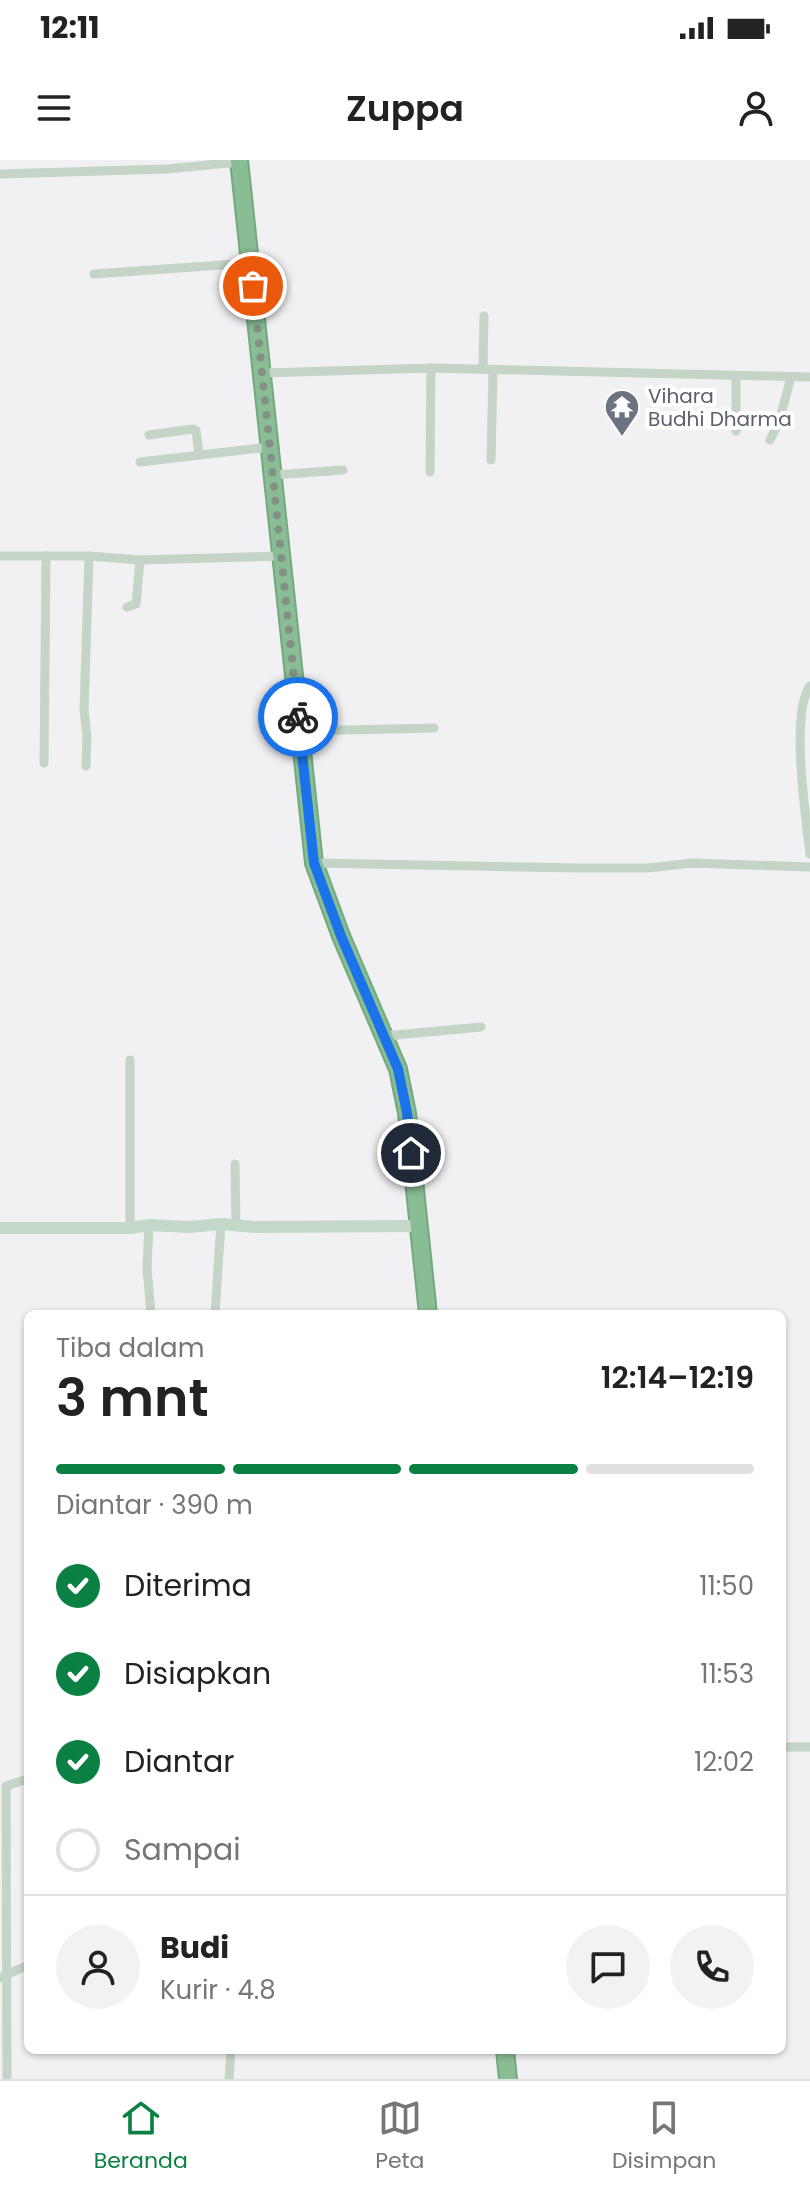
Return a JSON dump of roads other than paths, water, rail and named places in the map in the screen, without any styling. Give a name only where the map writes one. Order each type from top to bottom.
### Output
[{"type":"highway","points":[[239,161],[314,863],[341,936],[398,1069],[404,1098],[428,1310]]},
{"type":"highway","points":[[505,2054],[508,2079]]},
{"type":"street","points":[[0,174],[167,169],[239,161]]},
{"type":"street","points":[[94,274],[250,263]]},
{"type":"street","points":[[484,316],[491,460]]},
{"type":"street","points":[[430,472],[431,368]]},
{"type":"street","points":[[263,373],[431,368],[810,377]]},
{"type":"street","points":[[736,376],[736,431]]},
{"type":"street","points":[[770,440],[779,422],[791,377]]},
{"type":"street","points":[[149,435],[196,430],[199,455]]},
{"type":"street","points":[[140,462],[269,447]]},
{"type":"street","points":[[274,475],[343,470]]},
{"type":"street","points":[[0,556],[89,556],[140,560],[282,556]]},
{"type":"street","points":[[44,763],[46,556]]},
{"type":"street","points":[[86,766],[84,710],[89,556]]},
{"type":"street","points":[[127,607],[136,604],[140,560]]},
{"type":"street","points":[[810,686],[801,708],[803,790],[810,854]]},
{"type":"street","points":[[300,731],[434,728]]},
{"type":"street","points":[[314,863],[580,868],[648,868],[692,863],[810,867]]},
{"type":"street","points":[[385,1036],[481,1027]]},
{"type":"street","points":[[130,1060],[130,1228]]},
{"type":"street","points":[[235,1164],[236,1225]]},
{"type":"street","points":[[0,1228],[189,1227],[221,1224],[419,1226]]},
{"type":"street","points":[[215,1310],[221,1224]]},
{"type":"street","points":[[149,1225],[147,1268],[151,1310]]},
{"type":"street","points":[[786,1747],[810,1747]]},
{"type":"street","points":[[7,2079],[9,2005],[3,1977],[6,1786],[24,1780]]},
{"type":"street","points":[[3,1977],[24,1967]]},
{"type":"street","points":[[229,2079],[231,2054]]},
{"type":"place","name":"Vihara Budhi Dharma","points":[[622,438]]}]
